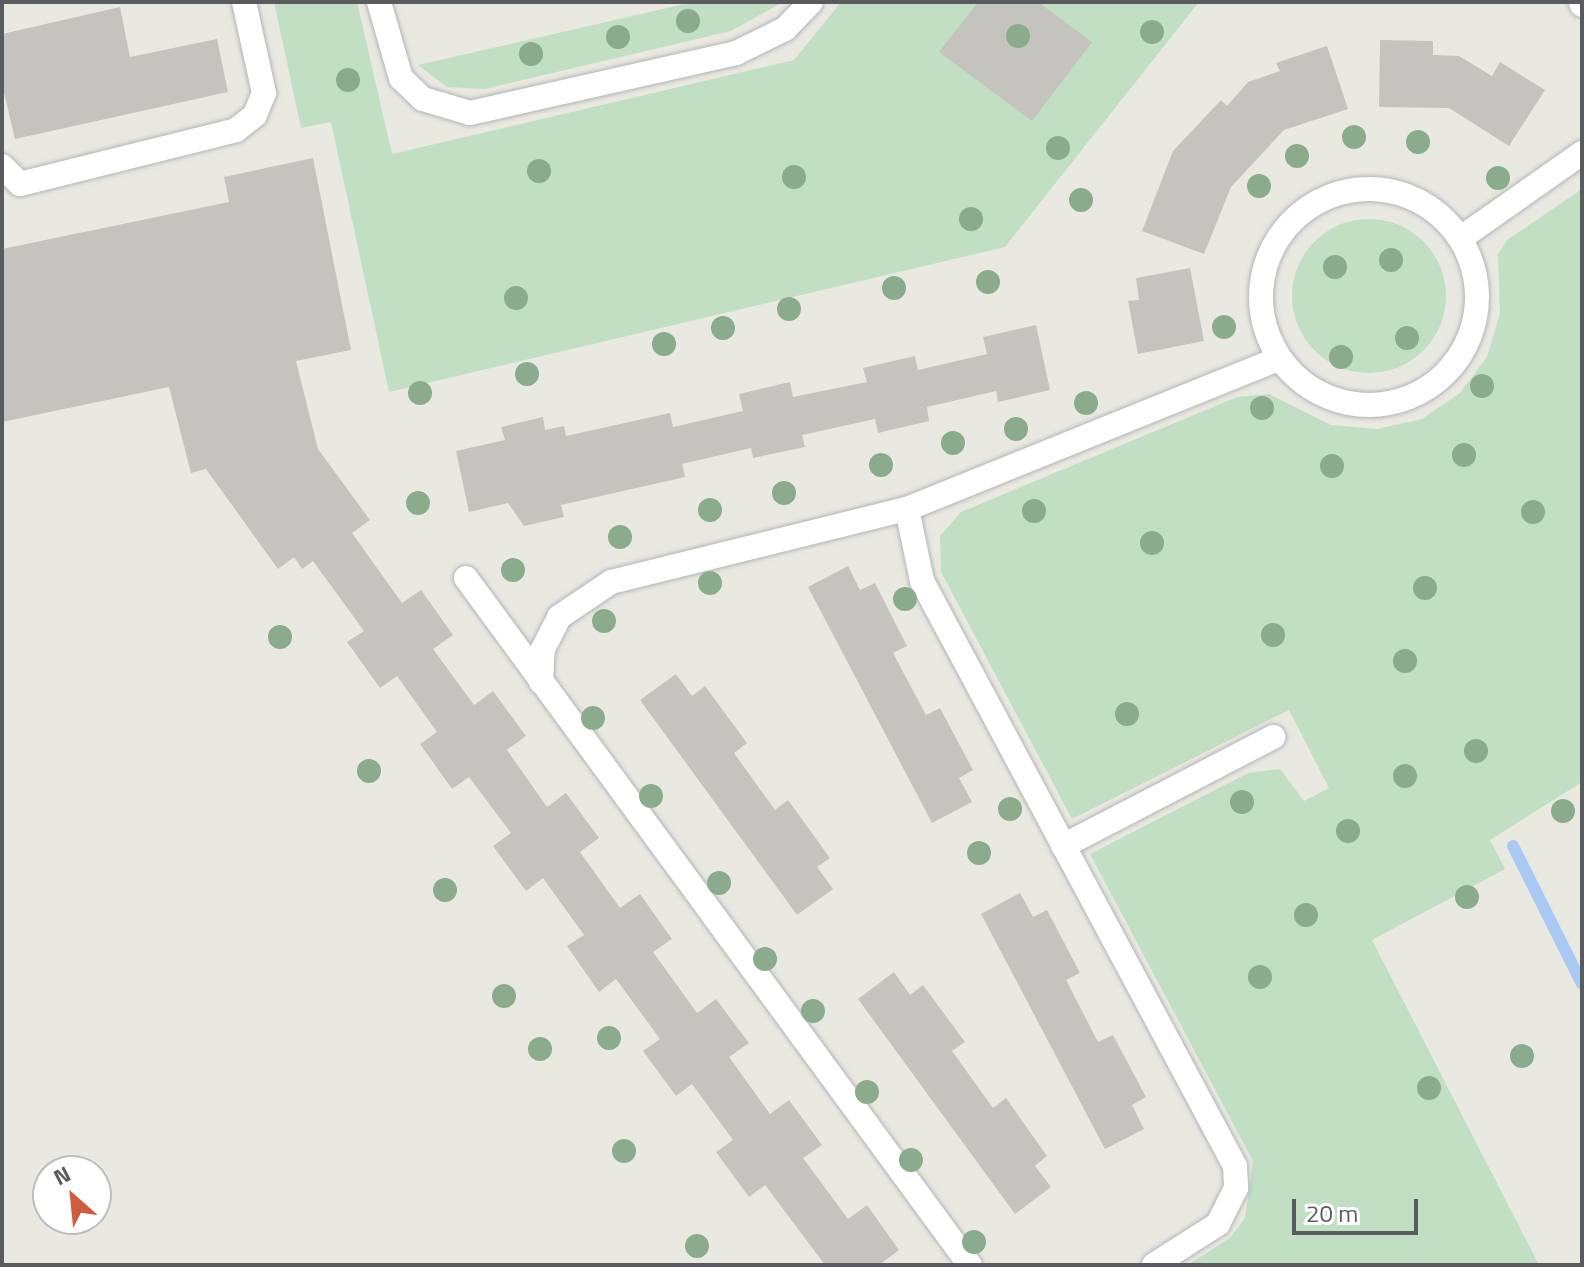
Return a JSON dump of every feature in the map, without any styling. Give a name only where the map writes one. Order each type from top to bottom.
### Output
[{"type":"lane","points":[[2,166],[20,184],[236,130],[255,115],[264,93],[244,2]]},
{"type":"lane","points":[[379,2],[401,78],[423,99],[470,113],[736,53],[785,29],[811,2]]},
{"type":"lane","points":[[1461,238],[1582,153]]},
{"type":"lane","points":[[1340,192],[1408,195],[1461,238],[1475,273],[1477,310],[1466,346],[1443,377],[1412,397],[1376,406],[1338,402],[1304,386],[1278,359],[1264,328],[1266,260],[1283,230],[1309,206],[1340,192]]},
{"type":"lane","points":[[541,682],[543,649],[559,617],[581,596],[611,582],[907,509],[1278,359]]},
{"type":"lane","points":[[907,509],[922,581],[1235,1166],[1236,1188],[1218,1224],[1154,1265]]},
{"type":"lane","points":[[466,578],[970,1265]]},
{"type":"lane","points":[[1063,846],[1273,737]]},
{"type":"green space","points":[[274,2],[357,2],[392,154],[794,60],[841,2],[1199,2],[1005,247],[389,392],[331,122],[301,128]]},
{"type":"green space","points":[[693,2],[783,2],[731,31],[485,89],[447,87],[418,65]]},
{"type":"green space","points":[[1582,189],[1582,782],[1490,840],[1505,869],[1372,940],[1539,1265],[1188,1265],[1231,1237],[1245,1218],[1253,1161],[1090,854],[1248,773],[1280,769],[1304,801],[1329,788],[1289,710],[1072,819],[941,572],[940,536],[961,512],[1237,397],[1269,394],[1331,425],[1377,429],[1422,419],[1460,393],[1487,357],[1500,313],[1498,254],[1507,240]]},
{"type":"green space","points":[[1369,219],[1399,225],[1424,241],[1440,266],[1446,296],[1440,326],[1424,351],[1399,367],[1369,373],[1339,367],[1314,351],[1298,326],[1292,296],[1298,266],[1314,241],[1339,225]]},
{"type":"building","points":[[978,2],[1038,2],[1092,42],[1032,121],[939,52]]},
{"type":"building","points":[[120,7],[130,57],[217,39],[228,92],[15,139],[2,84],[2,34]]},
{"type":"building","points":[[1380,40],[1433,41],[1433,55],[1459,56],[1492,76],[1500,62],[1545,90],[1509,146],[1449,108],[1379,107]]},
{"type":"building","points":[[1327,46],[1348,109],[1284,130],[1231,187],[1204,254],[1142,231],[1173,151],[1221,100],[1227,106],[1248,82],[1280,71],[1276,63]]},
{"type":"building","points":[[313,158],[351,350],[296,361],[318,449],[370,520],[352,533],[402,603],[421,590],[453,635],[433,649],[474,705],[493,691],[526,736],[507,750],[547,807],[566,793],[599,838],[580,852],[620,908],[640,894],[672,939],[653,952],[697,1013],[716,999],[749,1043],[729,1057],[770,1114],[789,1100],[822,1145],[803,1158],[848,1219],[867,1205],[899,1250],[879,1265],[825,1265],[765,1185],[749,1197],[716,1152],[733,1140],[692,1084],[676,1096],[643,1051],[660,1039],[616,979],[599,992],[567,946],[584,935],[543,878],[526,891],[493,846],[511,833],[469,777],[452,789],[420,744],[437,732],[397,676],[380,688],[347,642],[364,631],[313,561],[302,569],[294,557],[278,569],[206,469],[191,473],[169,387],[2,422],[2,249],[229,202],[224,177]]},
{"type":"building","points":[[1190,268],[1204,341],[1138,354],[1128,301],[1139,300],[1136,278]]},
{"type":"building","points":[[1036,325],[1050,390],[998,402],[996,391],[927,407],[929,421],[878,433],[875,419],[802,435],[805,447],[753,458],[751,448],[682,464],[685,477],[561,505],[564,517],[524,526],[508,503],[469,512],[456,451],[505,440],[501,427],[543,417],[545,430],[564,426],[566,436],[670,413],[673,427],[743,411],[739,394],[790,382],[793,397],[867,382],[863,368],[915,356],[918,370],[987,354],[983,337]]},
{"type":"building","points":[[848,566],[860,590],[875,583],[907,646],[893,653],[926,715],[940,708],[973,770],[959,778],[972,802],[932,823],[808,587]]},
{"type":"building","points":[[676,674],[692,696],[705,686],[747,743],[734,753],[775,810],[788,800],[830,858],[817,867],[833,889],[797,915],[640,700]]},
{"type":"building","points":[[1020,893],[1033,917],[1047,910],[1080,973],[1066,980],[1098,1042],[1113,1035],[1146,1097],[1132,1105],[1144,1129],[1105,1149],[981,914]]},
{"type":"building","points":[[894,972],[910,995],[923,985],[965,1042],[952,1051],[993,1108],[1006,1098],[1047,1156],[1035,1166],[1051,1187],[1015,1214],[858,999]]},
{"type":"waterway","points":[[1513,846],[1582,984]]}]
